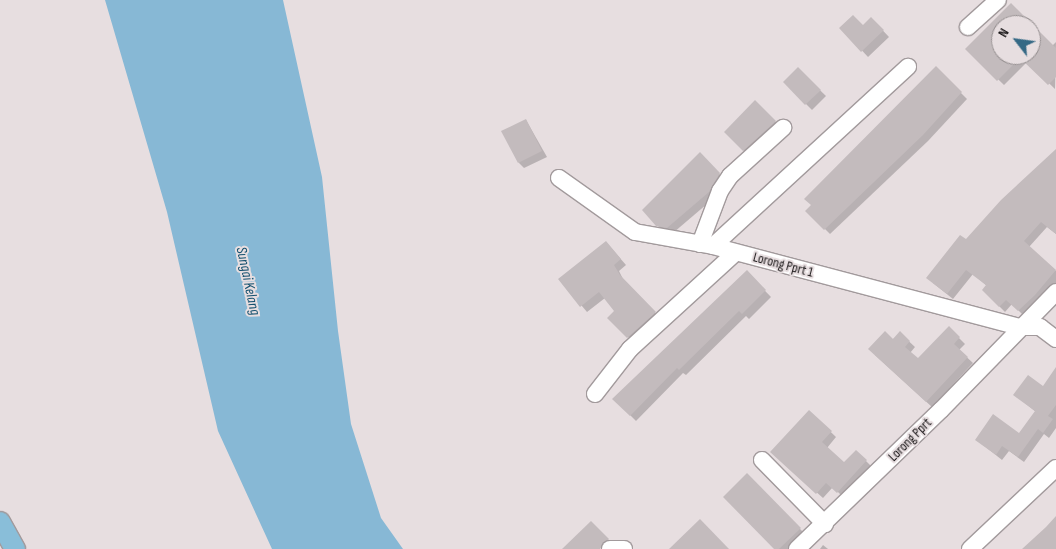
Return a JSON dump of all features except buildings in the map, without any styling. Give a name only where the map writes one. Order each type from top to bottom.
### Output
[{"type":"main road","points":[[0,522],[15,549]]},
{"type":"street","points":[[968,27],[998,0]]},
{"type":"street","points":[[707,245],[908,67]]},
{"type":"street","points":[[707,245],[720,191],[730,176],[783,128]]},
{"type":"street","name":"Lorong Pprt 1","points":[[559,178],[635,232],[707,245],[1020,327],[1040,327],[1056,339]]},
{"type":"street","points":[[596,394],[630,349],[735,253]]},
{"type":"street","name":"Lorong Pprt","points":[[796,549],[825,524],[1056,292]]},
{"type":"street","points":[[762,460],[825,524]]},
{"type":"street","points":[[970,549],[1056,468]]},
{"type":"street","points":[[610,549],[624,549]]},
{"type":"water","name":"Sungai Kelang","points":[[105,0],[283,0],[322,177],[338,331],[351,424],[381,518],[403,549],[272,549],[218,431],[167,212]]}]
